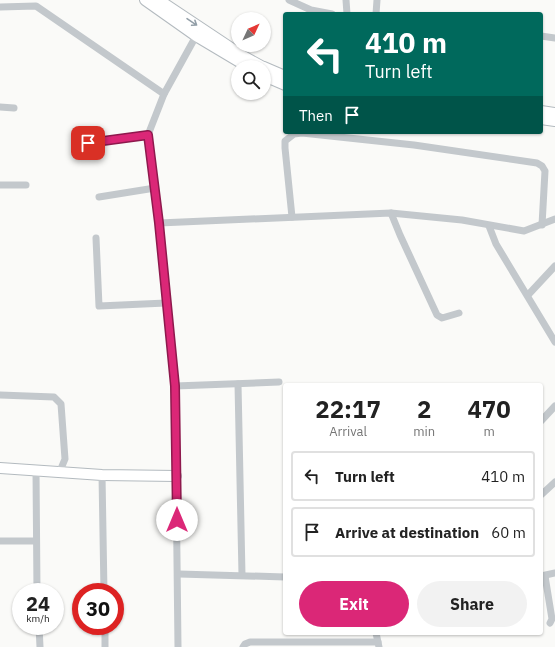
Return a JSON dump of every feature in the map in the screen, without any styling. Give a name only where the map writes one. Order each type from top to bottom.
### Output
[{"type":"street","points":[[145,0],[196,36],[236,60]]},
{"type":"street","points":[[159,0],[251,60]]},
{"type":"street","points":[[289,0],[311,10],[322,12]]},
{"type":"street","points":[[346,0],[347,12]]},
{"type":"street","points":[[376,12],[378,0]]},
{"type":"street","points":[[0,7],[36,3],[164,94]]},
{"type":"street","points":[[178,647],[179,574],[175,386],[159,223],[148,135],[164,94],[196,36]]},
{"type":"street","points":[[543,36],[555,38]]},
{"type":"street","points":[[271,70],[283,75]]},
{"type":"street","points":[[271,80],[283,84]]},
{"type":"street","points":[[0,107],[14,108]]},
{"type":"street","points":[[543,111],[555,113]]},
{"type":"street","points":[[543,119],[555,120]]},
{"type":"street","points":[[292,217],[285,141],[294,134]]},
{"type":"street","points":[[311,134],[414,146],[537,163],[542,166],[545,171],[542,225]]},
{"type":"street","points":[[88,143],[148,135]]},
{"type":"street","points":[[0,185],[26,185]]},
{"type":"street","points":[[99,197],[155,188]]},
{"type":"street","points":[[159,223],[391,213],[462,220],[524,231],[555,219]]},
{"type":"street","points":[[391,213],[400,236],[437,315],[442,318],[459,313]]},
{"type":"street","points":[[489,226],[496,244],[555,342]]},
{"type":"street","points":[[96,238],[99,306],[166,303]]},
{"type":"street","points":[[528,295],[555,266]]},
{"type":"street","points":[[175,386],[279,382]]},
{"type":"street","points":[[238,384],[242,575]]},
{"type":"street","points":[[0,395],[54,397],[59,400],[61,404],[65,459],[60,472]]},
{"type":"street","points":[[543,419],[555,406]]},
{"type":"street","points":[[0,468],[102,475],[176,476]]},
{"type":"street","points":[[36,470],[37,583]]},
{"type":"street","points":[[102,475],[104,583]]},
{"type":"street","points":[[543,493],[555,482]]},
{"type":"street","points":[[0,541],[36,541]]},
{"type":"street","points":[[550,623],[552,619],[543,576],[555,573]]},
{"type":"street","points":[[179,574],[283,577]]},
{"type":"street","points":[[39,635],[40,647]]},
{"type":"street","points":[[105,635],[105,647]]},
{"type":"street","points":[[245,645],[378,644]]},
{"type":"route","points":[[88,143],[148,135],[164,265],[166,303],[175,386],[177,520]]}]
